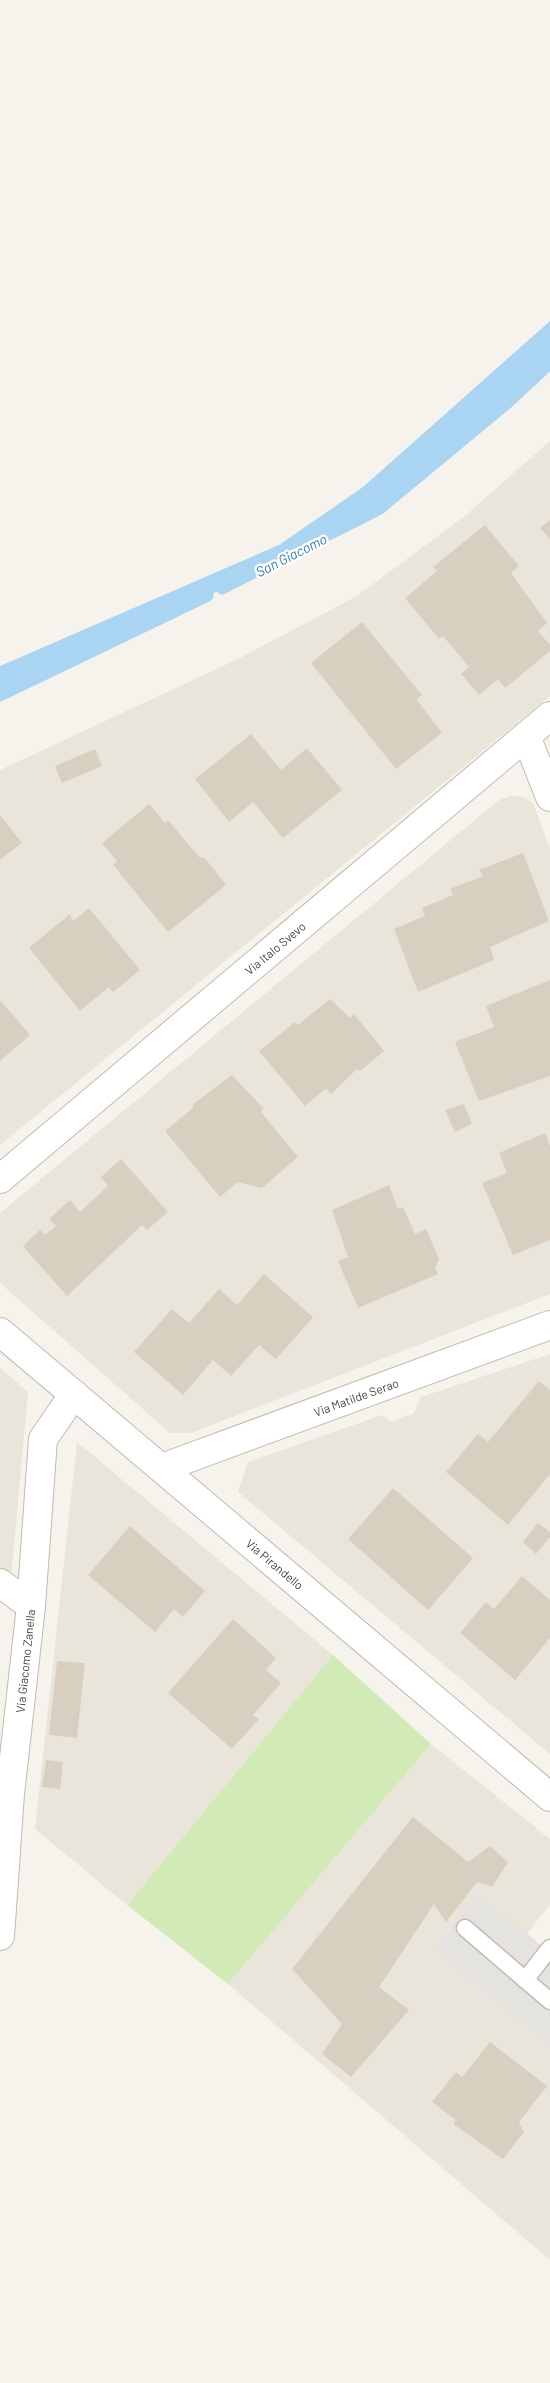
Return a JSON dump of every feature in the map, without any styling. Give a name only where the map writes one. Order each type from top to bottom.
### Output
[{"type":"street","name":"Via Italo Svevo","points":[[0,1179],[550,716]]},
{"type":"street","points":[[526,736],[550,797]]},
{"type":"street","name":"Via Matilde Serao","points":[[162,1468],[550,1324]]},
{"type":"street","name":"Via Pirandello","points":[[0,1332],[550,1797]]},
{"type":"street","name":"Via Giacomo Zanella","points":[[0,1936],[4,1831],[31,1606],[43,1439],[74,1394]]},
{"type":"street","points":[[0,1583],[31,1606]]},
{"type":"lane","points":[[465,1928],[550,2001]]},
{"type":"lane","points":[[525,1980],[550,1948]]},
{"type":"shaded area","points":[[550,441],[550,696],[0,1145],[0,770],[240,658],[357,596],[466,515]]},
{"type":"shaded area","points":[[511,796],[525,797],[534,805],[550,849],[550,1294],[191,1433],[170,1433],[0,1283],[0,1213],[499,800]]},
{"type":"shaded area","points":[[550,1354],[550,1754],[238,1492],[248,1462],[382,1415],[392,1422],[414,1413],[421,1397]]},
{"type":"shaded area","points":[[0,1368],[28,1392],[11,1578],[0,1570]]},
{"type":"shaded area","points":[[77,1442],[333,1655],[127,1905],[35,1829]]},
{"type":"shaded area","points":[[431,1744],[550,1839],[550,1904],[527,1934],[480,1894],[435,1948],[550,2047],[550,2260],[228,1984]]},
{"type":"shaded area","points":[[480,1894],[550,1953],[550,2047],[434,1948]]},
{"type":"green space","points":[[333,1655],[431,1744],[228,1984],[127,1905]]},
{"type":"water","points":[[550,321],[550,359],[380,509],[245,578],[0,696],[0,666],[279,545],[363,487]]},
{"type":"building","points":[[550,520],[550,539],[540,528]]},
{"type":"building","points":[[485,525],[519,566],[511,573],[547,623],[538,631],[550,645],[550,651],[505,688],[498,679],[479,695],[461,674],[469,667],[443,636],[439,639],[405,598],[437,571],[433,567]]},
{"type":"building","points":[[362,622],[422,695],[416,699],[442,733],[396,769],[311,663]]},
{"type":"building","points":[[251,734],[281,770],[307,748],[342,790],[283,838],[253,802],[229,822],[195,779]]},
{"type":"building","points":[[95,749],[102,766],[62,783],[55,766]]},
{"type":"building","points":[[149,804],[165,823],[168,820],[200,858],[204,857],[226,885],[168,932],[113,865],[117,861],[102,843]]},
{"type":"building","points":[[0,815],[22,843],[0,860]]},
{"type":"building","points":[[523,853],[549,921],[490,947],[494,960],[418,992],[394,929],[425,916],[422,908],[453,895],[450,889],[483,876],[479,870]]},
{"type":"building","points":[[89,908],[140,970],[113,992],[109,987],[80,1011],[29,948],[70,914],[73,921]]},
{"type":"building","points":[[550,980],[550,1076],[479,1101],[455,1042],[494,1027],[486,1006]]},
{"type":"building","points":[[330,999],[350,1018],[354,1014],[384,1051],[360,1071],[357,1069],[331,1094],[326,1088],[305,1106],[259,1051],[295,1022],[298,1025]]},
{"type":"building","points":[[0,1000],[30,1035],[0,1061]]},
{"type":"building","points":[[232,1075],[263,1108],[261,1112],[298,1157],[262,1188],[238,1182],[220,1197],[165,1131],[194,1107],[192,1105]]},
{"type":"building","points":[[464,1104],[472,1124],[455,1132],[445,1110]]},
{"type":"building","points":[[545,1133],[550,1146],[550,1240],[513,1255],[482,1183],[507,1173],[499,1153]]},
{"type":"building","points":[[121,1159],[168,1212],[147,1230],[142,1225],[67,1296],[23,1246],[40,1230],[45,1235],[56,1226],[49,1219],[70,1200],[80,1212],[108,1186],[101,1177]]},
{"type":"building","points":[[389,1185],[398,1209],[403,1207],[415,1234],[426,1229],[439,1259],[435,1268],[438,1274],[358,1308],[338,1261],[348,1257],[332,1210]]},
{"type":"building","points":[[264,1274],[313,1317],[276,1359],[259,1345],[231,1376],[213,1360],[183,1395],[134,1352],[172,1309],[189,1323],[219,1289],[237,1305]]},
{"type":"building","points":[[539,1381],[550,1390],[550,1474],[508,1525],[446,1472],[478,1434],[488,1442]]},
{"type":"building","points":[[393,1488],[473,1558],[428,1610],[348,1539]]},
{"type":"building","points":[[538,1523],[550,1532],[550,1537],[536,1554],[523,1542]]},
{"type":"building","points":[[130,1526],[205,1591],[183,1617],[174,1609],[155,1632],[88,1575]]},
{"type":"building","points":[[522,1576],[550,1600],[550,1638],[515,1680],[460,1633],[486,1602],[494,1609]]},
{"type":"building","points":[[233,1619],[276,1658],[266,1670],[281,1683],[253,1715],[259,1719],[232,1749],[168,1693]]},
{"type":"building","points":[[57,1661],[85,1663],[77,1738],[49,1735]]},
{"type":"building","points":[[46,1760],[63,1762],[60,1789],[42,1787]]},
{"type":"building","points":[[413,1817],[468,1862],[490,1846],[508,1862],[492,1887],[477,1882],[446,1922],[434,1904],[379,1987],[409,2010],[351,2077],[322,2054],[342,2024],[292,1969]]},
{"type":"building","points":[[490,2042],[547,2086],[519,2122],[524,2132],[503,2159],[453,2124],[456,2120],[432,2102],[456,2072],[462,2077]]},
{"type":"waterway","name":"San Giacomo","points":[[222,589],[380,509],[508,403],[550,364]]},
{"type":"waterway","name":"San Giacomo","points":[[0,696],[208,596]]}]
